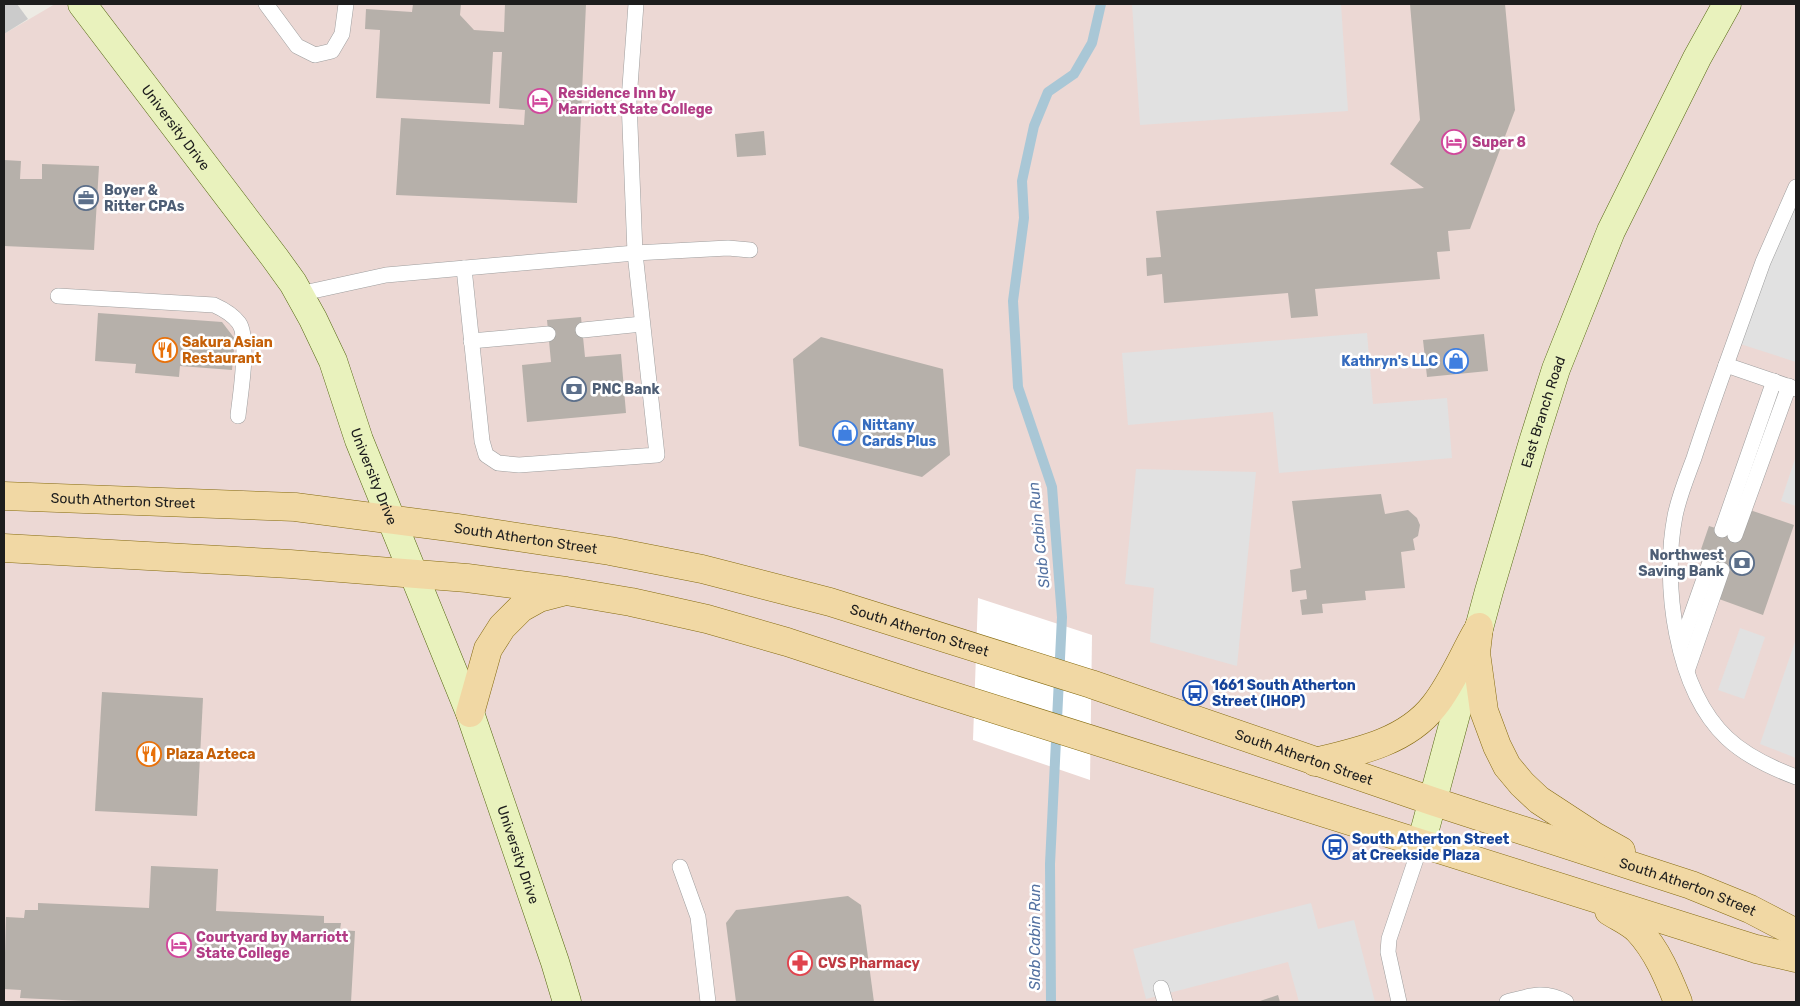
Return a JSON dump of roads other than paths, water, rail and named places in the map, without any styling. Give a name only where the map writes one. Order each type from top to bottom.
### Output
[{"type":"main road","name":"University Drive","points":[[82,4],[276,258],[313,319],[333,361],[359,440],[470,713],[567,1002]]},
{"type":"main road","name":"East Branch Road","points":[[1421,844],[1479,627],[1556,369],[1611,231],[1697,58],[1727,4]]},
{"type":"main road","name":"South Atherton Street","points":[[4,496],[295,508],[457,528],[610,550],[702,569],[830,602],[1091,684],[1432,802],[1670,879],[1750,909],[1796,933]]},
{"type":"main road","points":[[4,548],[226,559],[467,578],[631,602],[707,619],[787,642],[1091,740],[1756,949],[1796,958]]},
{"type":"main road","points":[[470,713],[488,649],[502,627],[521,608],[539,598],[566,591]]},
{"type":"main road","points":[[1315,762],[1382,744],[1420,722],[1435,706],[1479,627]]},
{"type":"main road","points":[[1479,627],[1476,654],[1484,710],[1497,746],[1507,766],[1522,784],[1540,800],[1594,836],[1670,879]]},
{"type":"main road","points":[[1548,884],[1606,909],[1637,929],[1652,948],[1670,980],[1678,1002]]},
{"type":"lane","points":[[266,4],[297,46],[315,55],[332,51],[342,34],[346,4]]},
{"type":"lane","points":[[464,268],[482,441],[486,455],[498,463],[519,465],[657,455],[635,253],[630,100],[636,4]]},
{"type":"lane","points":[[1796,187],[1762,262],[1684,484],[1674,525],[1671,594],[1674,624],[1687,671],[1696,694],[1706,711],[1727,738],[1759,760],[1796,776]]},
{"type":"lane","points":[[299,294],[386,276],[464,268],[635,253],[728,248],[750,250]]},
{"type":"lane","points":[[58,296],[214,305],[226,310],[240,324],[245,342],[238,416]]},
{"type":"lane","points":[[583,330],[642,324]]},
{"type":"lane","points":[[471,341],[548,334]]},
{"type":"lane","points":[[1726,364],[1786,386],[1728,532]]},
{"type":"lane","points":[[1680,647],[1716,568],[1687,671]]},
{"type":"lane","points":[[1399,1002],[1388,952],[1390,939],[1421,844]]},
{"type":"lane","points":[[680,867],[698,917],[708,1002]]},
{"type":"lane","points":[[1507,1002],[1546,994],[1566,1002]]},
{"type":"waterway","name":"Slab Cabin Run","points":[[1051,1002],[1050,864],[1062,617],[1052,487],[1018,387],[1013,301],[1024,218],[1022,181],[1034,126],[1048,92],[1074,74],[1092,43],[1101,4]]},
{"type":"place","name":"Residence Inn by Marriott State College","points":[[540,101]]},
{"type":"place","name":"Super 8","points":[[1454,142]]},
{"type":"place","name":"Boyer & Ritter CPAs","points":[[86,198]]},
{"type":"place","name":"Sakura Asian Restaurant","points":[[165,350]]},
{"type":"place","name":"Kathryn's LLC","points":[[1456,361]]},
{"type":"place","name":"PNC Bank","points":[[574,389]]},
{"type":"place","name":"Nittany Cards Plus","points":[[845,433]]},
{"type":"place","name":"Northwest Saving Bank","points":[[1742,563]]},
{"type":"place","name":"1661 South Atherton Street (IHOP)","points":[[1195,693]]},
{"type":"place","name":"Plaza Azteca","points":[[149,754]]},
{"type":"place","name":"South Atherton Street at Creekside Plaza","points":[[1335,847]]},
{"type":"place","name":"Courtyard by Marriott State College","points":[[179,945]]},
{"type":"place","name":"CVS Pharmacy","points":[[800,963]]}]
